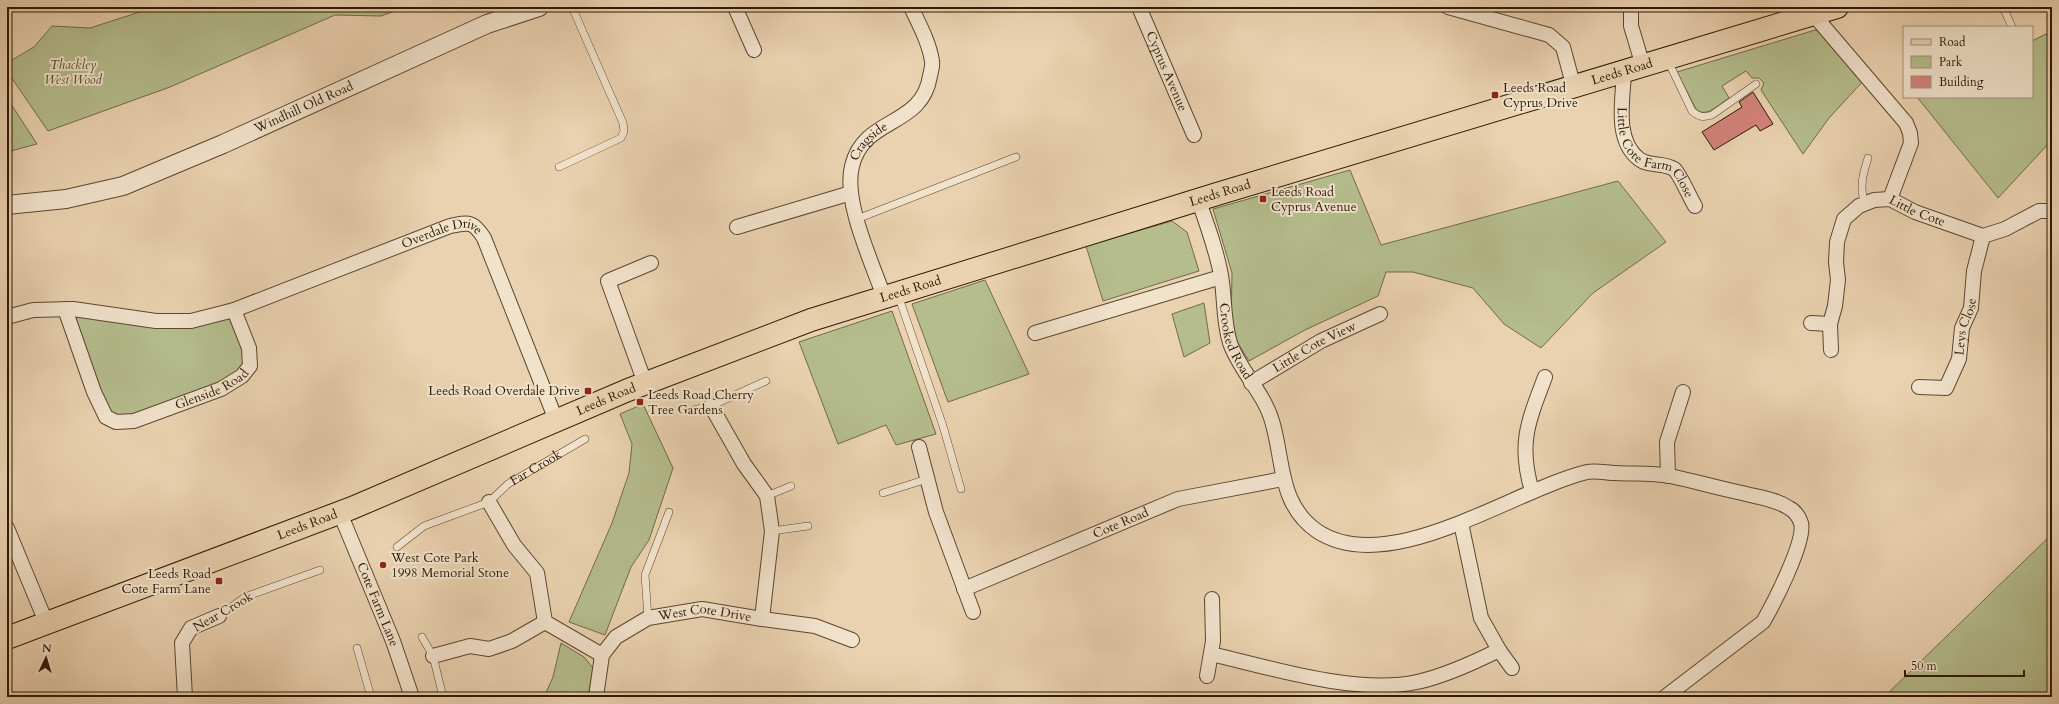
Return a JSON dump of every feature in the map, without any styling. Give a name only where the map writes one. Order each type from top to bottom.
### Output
[{"type":"main road","name":"Leeds Road","points":[[7,638],[46,622],[340,513],[645,383],[811,320],[1198,200],[1574,88],[1837,7]]},
{"type":"street","name":"Windhill Old Road","points":[[7,205],[66,199],[124,186],[223,144],[487,24],[539,7]]},
{"type":"street","points":[[735,7],[754,50]]},
{"type":"street","name":"Cragside","points":[[891,295],[857,219],[851,193],[852,166],[859,148],[873,133],[910,112],[922,100],[929,84],[932,63],[928,45],[911,7]]},
{"type":"street","name":"Cyprus Avenue","points":[[1139,7],[1194,136]]},
{"type":"street","points":[[1448,7],[1549,35],[1563,47],[1574,88]]},
{"type":"street","name":"Little Cote Farm Close","points":[[1631,7],[1633,69],[1623,133],[1628,148],[1639,159],[1652,165],[1667,166],[1675,170],[1695,206]]},
{"type":"street","points":[[1813,14],[1906,123],[1910,133],[1911,143],[1890,199]]},
{"type":"street","points":[[737,227],[851,193]]},
{"type":"street","name":"Little Cote","points":[[1831,350],[1830,324],[1835,306],[1838,280],[1836,242],[1844,219],[1858,206],[1874,200],[1890,199],[1915,212],[1983,236]]},
{"type":"street","name":"Crooked Road","points":[[1198,200],[1215,250],[1222,277],[1225,323],[1239,364],[1272,418],[1283,479],[1294,505],[1309,525],[1328,537],[1349,544],[1382,545],[1428,534],[1462,523],[1532,491],[1589,472],[1668,476],[1783,504],[1792,509],[1800,520],[1802,529],[1799,545],[1770,610],[1763,622],[1665,697]]},
{"type":"street","points":[[1983,236],[2005,229],[2039,211],[2052,211]]},
{"type":"street","name":"Overdale Drive","points":[[234,310],[450,226],[466,223],[476,226],[484,238],[556,420]]},
{"type":"street","name":"Leys Close","points":[[1919,387],[1946,388],[1960,359],[1962,328],[1971,308],[1974,272],[1983,236]]},
{"type":"street","points":[[645,383],[608,281],[650,262]]},
{"type":"street","points":[[1035,333],[1222,277]]},
{"type":"street","points":[[7,317],[32,310],[65,310],[156,321],[191,321],[234,310]]},
{"type":"street","name":"Glenside Road","points":[[65,310],[94,392],[106,417],[116,422],[134,421],[221,389],[242,376],[250,366],[249,348],[234,310]]},
{"type":"street","name":"Little Cote View","points":[[1251,383],[1321,341],[1380,314]]},
{"type":"street","points":[[1811,323],[1830,324]]},
{"type":"street","points":[[1532,491],[1525,461],[1525,436],[1530,416],[1544,377]]},
{"type":"street","points":[[1668,476],[1667,442],[1683,392]]},
{"type":"street","name":"West Cote Drive","points":[[711,406],[744,464],[767,496],[772,531],[762,619]]},
{"type":"street","points":[[919,448],[936,512],[973,612]]},
{"type":"street","name":"Cote Road","points":[[964,589],[1178,499],[1283,479]]},
{"type":"street","points":[[490,502],[514,545],[538,573],[544,622]]},
{"type":"street","name":"Cote Farm Lane","points":[[340,513],[393,641],[412,697]]},
{"type":"street","points":[[1462,523],[1471,561],[1478,608],[1485,628],[1512,668]]},
{"type":"street","points":[[7,528],[46,622]]},
{"type":"street","points":[[1207,676],[1214,623],[1212,599]]},
{"type":"street","name":"West Cote Drive","points":[[596,697],[602,655],[616,637],[648,618],[702,609],[815,626],[852,640]]},
{"type":"street","name":"Near Crook","points":[[185,697],[182,643],[191,628],[218,616]]},
{"type":"street","points":[[544,622],[602,655]]},
{"type":"street","points":[[434,656],[470,646],[489,649],[512,641],[544,622]]},
{"type":"street","points":[[1211,654],[1295,673],[1354,684],[1374,686],[1416,682],[1437,677],[1499,650]]},
{"type":"lane","points":[[559,168],[621,138],[624,131],[623,123],[572,7]]},
{"type":"lane","points":[[2003,7],[2012,26]]},
{"type":"lane","points":[[1667,59],[1692,111],[1698,116],[1704,117],[1712,115],[1756,84]]},
{"type":"lane","points":[[857,219],[1016,157]]},
{"type":"lane","points":[[1865,204],[1861,193],[1861,185],[1868,158]]},
{"type":"lane","points":[[891,295],[943,426],[961,489]]},
{"type":"lane","points":[[689,411],[711,406],[766,381]]},
{"type":"lane","name":"Far Crook","points":[[397,548],[424,526],[490,502],[508,484],[585,439]]},
{"type":"lane","points":[[883,492],[927,479]]},
{"type":"lane","points":[[767,496],[791,486]]},
{"type":"lane","name":"West Cote Drive","points":[[648,618],[645,575],[670,512]]},
{"type":"lane","points":[[772,531],[808,526]]},
{"type":"lane","name":"Near Crook","points":[[218,616],[245,597],[320,570]]},
{"type":"lane","points":[[422,637],[434,656],[444,697]]},
{"type":"lane","points":[[356,648],[371,697]]},
{"type":"green space","name":"Thackley West Wood","points":[[155,7],[406,7],[381,16],[335,15],[170,87],[48,131],[7,71],[7,63],[34,47],[52,26],[90,28]]},
{"type":"green space","points":[[1815,30],[1825,34],[1864,80],[1829,118],[1803,154],[1761,90],[1764,83],[1759,78],[1752,78],[1746,71],[1722,86],[1729,98],[1712,110],[1700,112],[1696,109],[1677,72]]},
{"type":"green space","points":[[2046,34],[2052,42],[2052,140],[1998,198],[1918,98],[2033,98],[2033,40]]},
{"type":"green space","points":[[7,98],[37,144],[7,152]]},
{"type":"green space","points":[[1350,170],[1381,245],[1618,181],[1666,242],[1593,293],[1541,348],[1504,324],[1473,288],[1413,272],[1386,272],[1378,296],[1305,330],[1249,361],[1231,332],[1232,273],[1213,209]]},
{"type":"green space","points":[[1172,221],[1187,232],[1199,271],[1103,301],[1086,246]]},
{"type":"green space","points":[[985,280],[1029,374],[948,402],[912,304]]},
{"type":"green space","points":[[1204,303],[1210,343],[1184,357],[1172,314]]},
{"type":"green space","points":[[73,309],[156,321],[234,310],[249,348],[242,376],[134,421],[106,417]]},
{"type":"green space","points":[[892,311],[936,434],[896,445],[886,425],[838,444],[799,342]]},
{"type":"green space","points":[[643,404],[673,468],[649,540],[631,567],[605,635],[569,622],[612,523],[629,473],[632,444],[620,414]]},
{"type":"green space","points":[[2052,534],[2052,697],[1884,697]]},
{"type":"green space","points":[[561,643],[584,657],[593,668],[588,697],[544,697],[553,677]]},
{"type":"building","points":[[1753,92],[1773,124],[1760,131],[1756,125],[1714,150],[1702,132],[1742,107],[1739,102]]},
{"type":"place","name":"Leeds Road Cyprus Drive","points":[[1495,95]]},
{"type":"place","name":"Leeds Road Cyprus Avenue","points":[[1263,199]]},
{"type":"place","name":"Leeds Road Overdale Drive","points":[[588,391]]},
{"type":"place","name":"Leeds Road Cherry Tree Gardens","points":[[640,402]]},
{"type":"place","name":"West Cote Park 1998 Memorial Stone","points":[[383,565]]},
{"type":"place","name":"Leeds Road Cote Farm Lane","points":[[219,581]]}]
